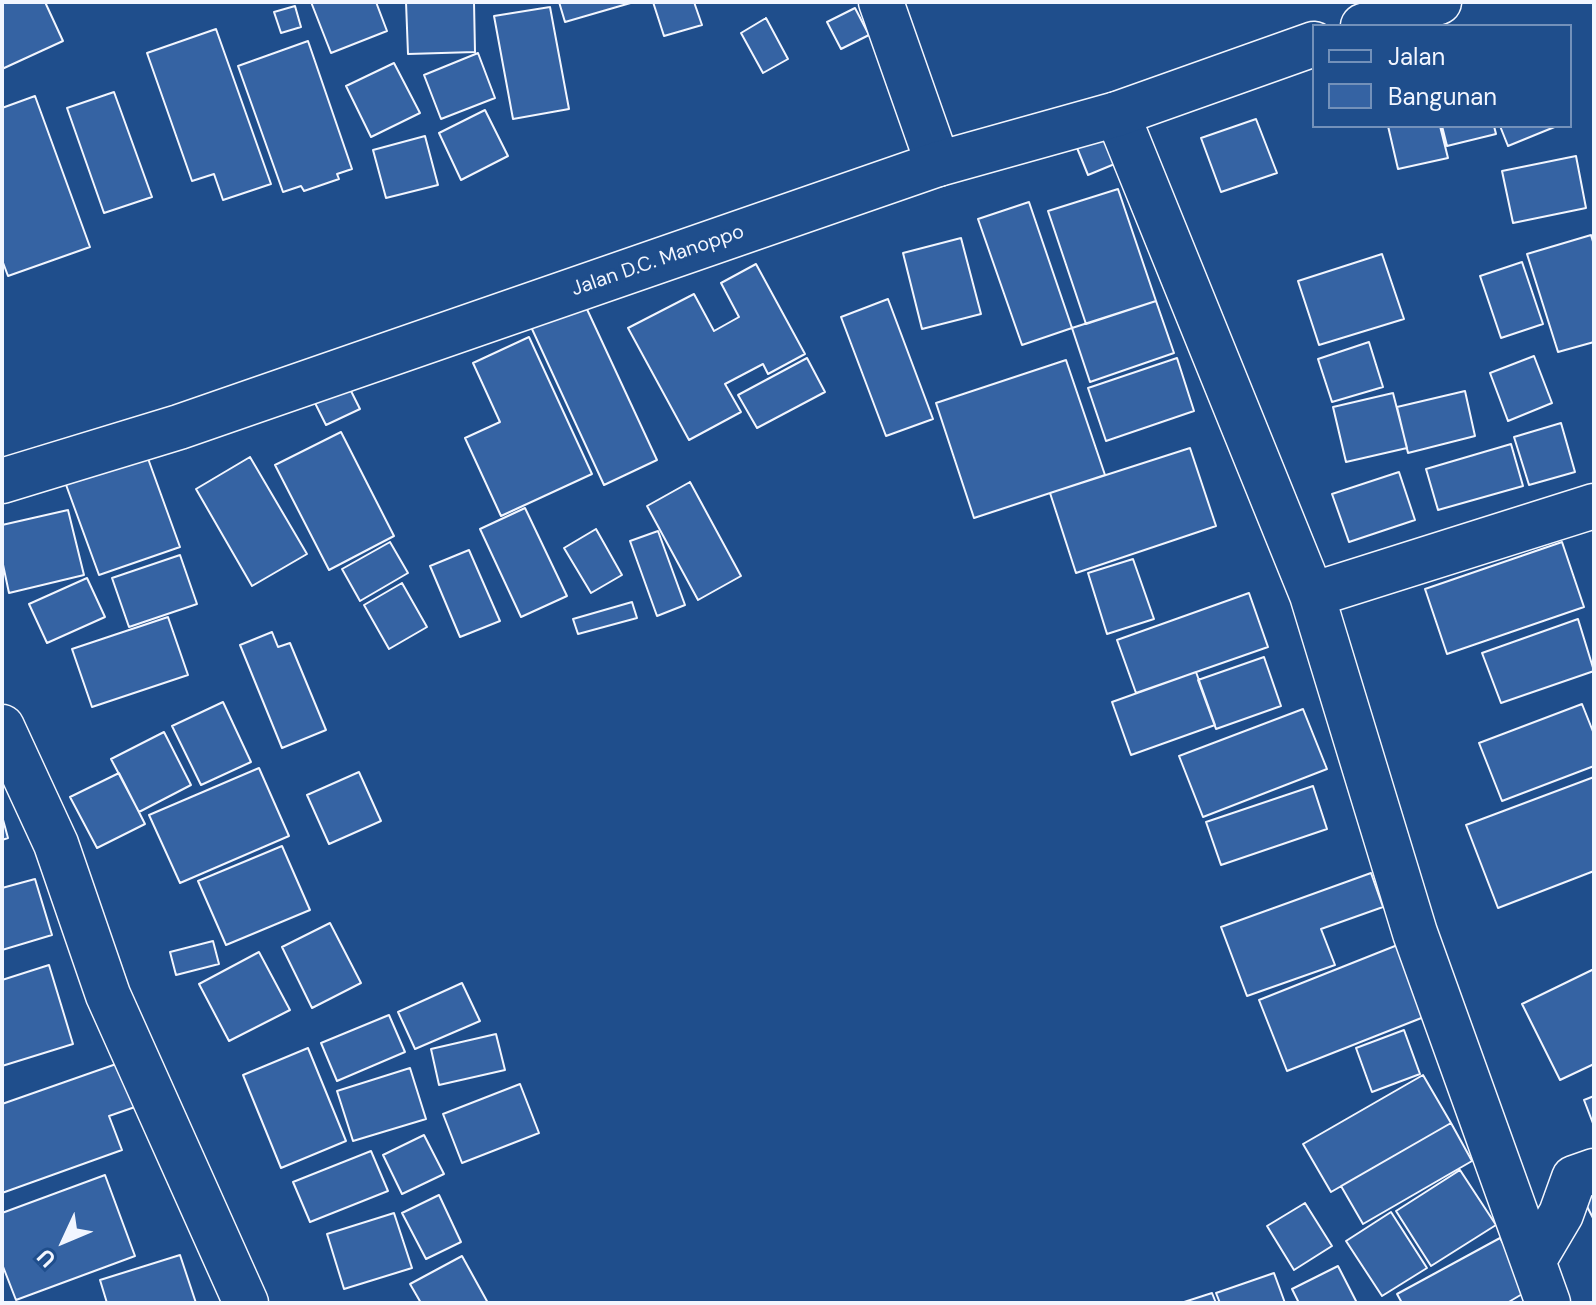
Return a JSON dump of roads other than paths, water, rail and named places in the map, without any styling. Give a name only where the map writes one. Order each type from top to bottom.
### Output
[{"type":"main road","points":[[881,2],[938,164]]},
{"type":"main road","points":[[1369,24],[1439,2]]},
{"type":"main road","name":"Jalan D.C. Manoppo","points":[[2,481],[179,427],[938,164],[1117,114],[1312,45]]},
{"type":"main road","points":[[1117,114],[1312,595],[1415,933],[1535,1258],[1548,1303]]},
{"type":"main road","points":[[1312,595],[1594,506]]},
{"type":"main road","points":[[2,727],[56,844],[108,995],[246,1303]]},
{"type":"main road","points":[[1535,1258],[1561,1214],[1574,1178],[1594,1171]]}]
